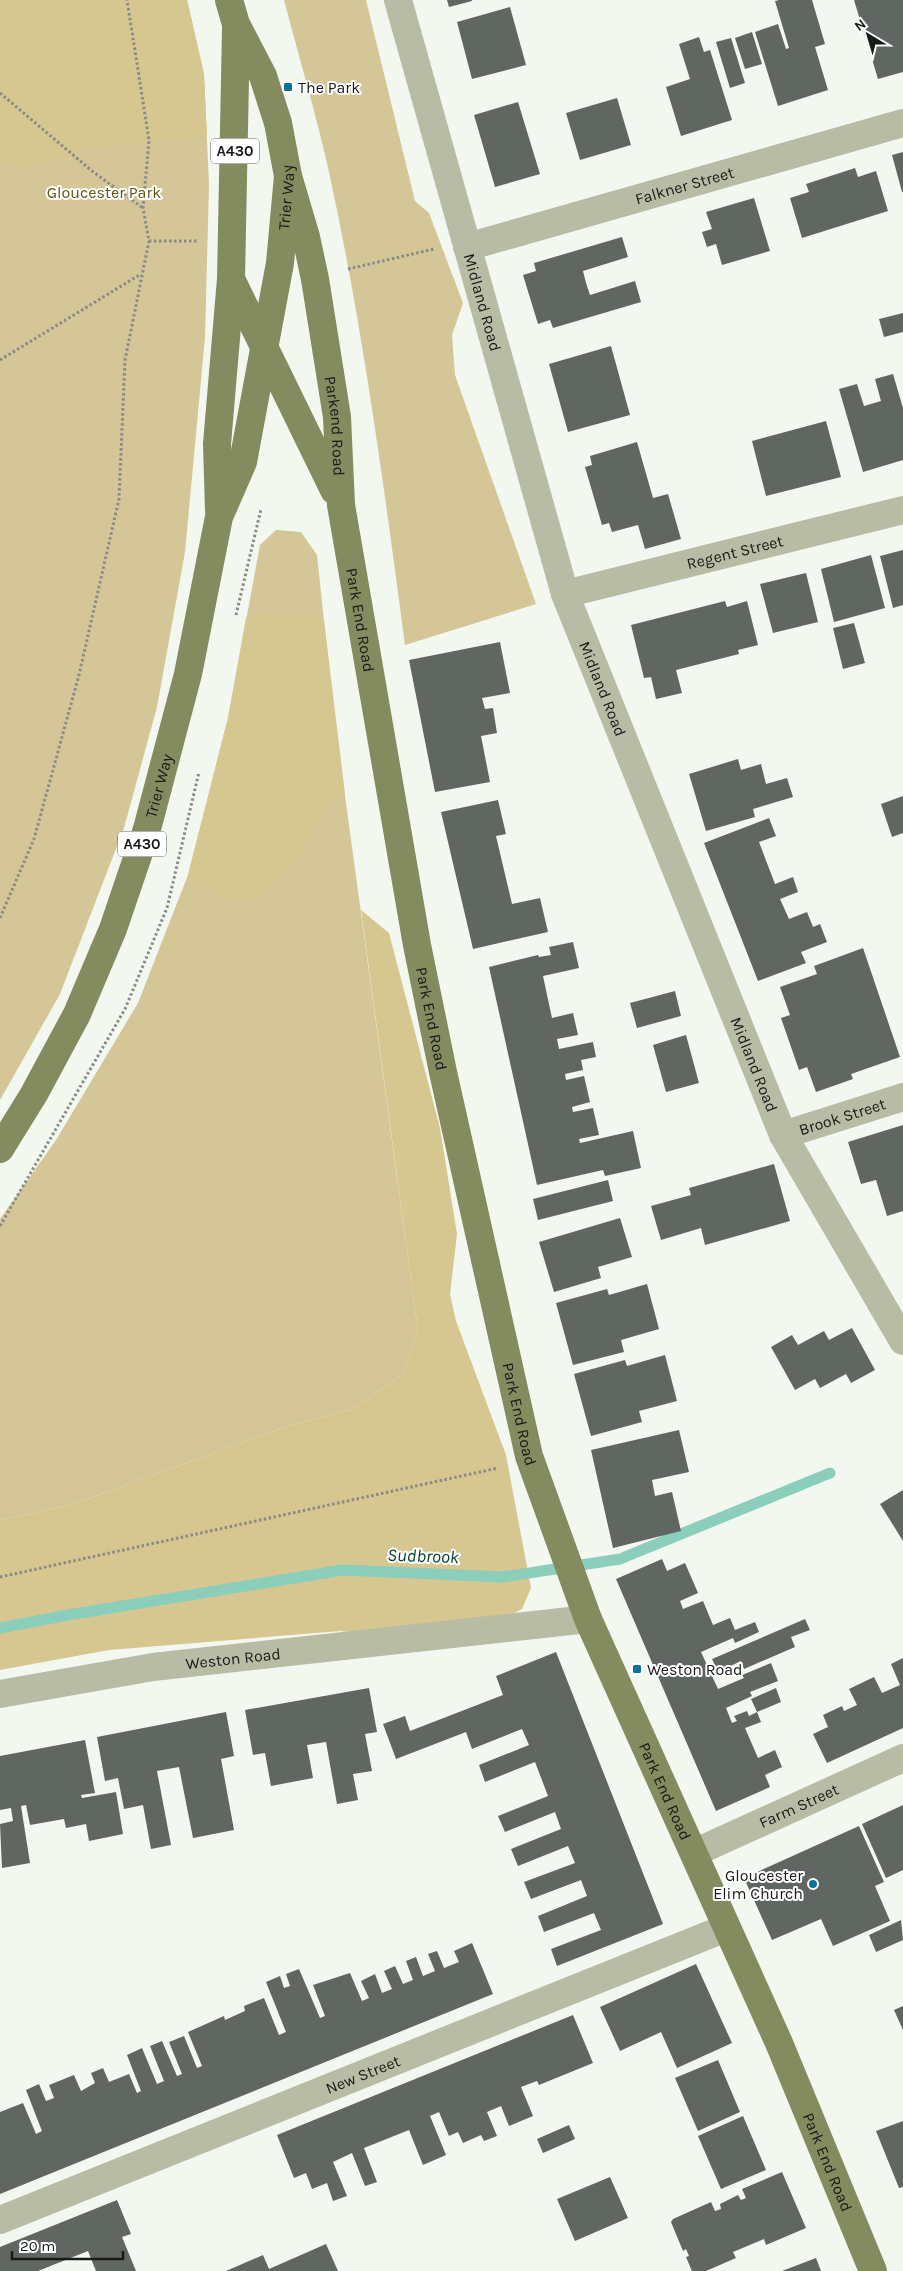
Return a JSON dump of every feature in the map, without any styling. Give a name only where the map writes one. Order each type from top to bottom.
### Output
[{"type":"main road","name":"Trier Way","points":[[0,1149],[34,1094],[77,1014],[114,929],[147,829],[188,674],[219,517],[243,462],[280,263],[288,176],[278,123],[263,76],[232,12]]},
{"type":"main road","name":"Trier Way","points":[[219,517],[217,444],[231,279],[232,12]]},
{"type":"main road","name":"Parkend Road","points":[[288,176],[306,237],[315,279],[337,418],[341,505]]},
{"type":"main road","name":"Trier Way","points":[[231,279],[264,347]]},
{"type":"main road","name":"Parkend Road","points":[[264,347],[298,410],[341,505]]},
{"type":"main road","name":"Park End Road","points":[[341,505],[417,945],[443,1072],[531,1461],[588,1618],[788,2065],[873,2271]]},
{"type":"street","name":"Midland Road","points":[[398,0],[566,594],[783,1135],[903,1341]]},
{"type":"street","name":"Falkner Street","points":[[467,247],[903,123]]},
{"type":"street","name":"Regent Street","points":[[566,594],[903,510]]},
{"type":"street","name":"Brook Street","points":[[783,1135],[903,1097]]},
{"type":"street","name":"Weston Road","points":[[0,1694],[153,1667],[588,1618]]},
{"type":"street","name":"Farm Street","points":[[694,1853],[903,1758]]},
{"type":"street","name":"New Street","points":[[0,2220],[726,1928]]},
{"type":"path","points":[[0,918],[34,840],[79,675],[119,499],[125,360],[149,242],[143,208],[150,140],[127,0]]},
{"type":"path","points":[[0,93],[92,171],[143,208]]},
{"type":"path","points":[[149,242],[201,241]]},
{"type":"path","points":[[338,271],[438,248],[467,247]]},
{"type":"path","points":[[0,360],[142,274]]},
{"type":"path","points":[[0,1576],[531,1461]]},
{"type":"green space","name":"Gloucester Park","points":[[0,0],[187,0],[204,74],[209,185],[205,337],[185,552],[157,707],[124,828],[60,994],[0,1100]]},
{"type":"green space","points":[[284,0],[366,0],[415,201],[429,213],[463,303],[452,335],[455,375],[536,604],[405,645],[381,467],[352,289],[324,150]]},
{"type":"green space","points":[[276,530],[301,532],[317,555],[334,715],[418,1331],[402,1375],[353,1409],[288,1426],[71,1505],[0,1520],[0,1219],[56,1140],[138,1003],[188,875],[228,718],[260,545]]},
{"type":"shaded area","points":[[0,0],[187,0],[204,74],[207,136],[86,148],[31,168],[0,162]]},
{"type":"shaded area","points":[[256,614],[296,615],[324,620],[345,794],[326,806],[301,852],[261,899],[232,901],[188,875],[228,718],[246,618]]},
{"type":"shaded area","points":[[361,910],[389,933],[440,1128],[457,1234],[450,1294],[456,1321],[506,1455],[531,1588],[522,1609],[454,1643],[340,1631],[109,1650],[0,1670],[0,1520],[71,1505],[288,1426],[353,1409],[402,1375],[418,1331]]},
{"type":"building","points":[[447,0],[472,0],[472,1],[449,7]]},
{"type":"building","points":[[812,0],[825,44],[815,47],[828,90],[778,106],[755,32],[778,24],[786,49],[789,48],[775,1]]},
{"type":"building","points":[[854,0],[903,0],[903,72],[878,79]]},
{"type":"building","points":[[510,7],[526,65],[472,79],[457,22]]},
{"type":"building","points":[[752,32],[762,64],[745,69],[735,38]]},
{"type":"building","points":[[699,37],[704,52],[710,50],[732,120],[681,136],[666,87],[690,79],[679,44]]},
{"type":"building","points":[[731,38],[745,83],[730,88],[716,42]]},
{"type":"building","points":[[617,98],[631,145],[580,160],[566,113]]},
{"type":"building","points":[[518,102],[540,174],[495,187],[474,115]]},
{"type":"building","points":[[903,152],[903,192],[902,192],[892,155]]},
{"type":"building","points":[[855,168],[858,177],[876,171],[888,211],[802,238],[790,198],[809,192],[806,184]]},
{"type":"building","points":[[754,198],[770,251],[722,265],[716,244],[707,247],[702,232],[712,229],[706,212]]},
{"type":"building","points":[[622,237],[628,257],[583,271],[586,283],[590,295],[635,281],[641,302],[553,328],[550,320],[538,324],[523,275],[536,271],[534,263]]},
{"type":"building","points":[[903,313],[903,332],[884,337],[879,319]]},
{"type":"building","points":[[611,346],[630,415],[568,432],[549,364]]},
{"type":"building","points":[[893,374],[903,408],[903,460],[863,472],[839,389],[857,384],[864,406],[881,401],[875,379]]},
{"type":"building","points":[[826,421],[841,477],[766,496],[752,441]]},
{"type":"building","points":[[637,442],[653,498],[668,494],[681,539],[645,549],[638,525],[612,532],[609,523],[602,525],[585,467],[592,465],[590,456]]},
{"type":"building","points":[[903,550],[903,605],[893,608],[880,556]]},
{"type":"building","points":[[871,555],[885,608],[834,622],[821,569]]},
{"type":"building","points":[[806,573],[818,622],[773,633],[760,584]]},
{"type":"building","points":[[725,601],[727,607],[747,601],[758,645],[738,650],[739,654],[676,670],[682,693],[656,699],[651,677],[644,678],[631,625]]},
{"type":"building","points":[[854,623],[865,663],[843,669],[833,628]]},
{"type":"building","points":[[500,642],[510,693],[482,698],[485,709],[493,708],[497,733],[481,736],[490,782],[435,792],[409,660]]},
{"type":"building","points":[[738,759],[741,770],[761,764],[766,784],[787,778],[793,797],[753,809],[755,817],[706,831],[689,774]]},
{"type":"building","points":[[903,796],[903,833],[892,837],[881,804]]},
{"type":"building","points":[[498,800],[506,834],[496,836],[512,904],[540,898],[548,932],[473,949],[441,812]]},
{"type":"building","points":[[769,818],[776,836],[759,842],[775,884],[793,877],[798,892],[780,899],[789,919],[807,912],[813,927],[820,924],[827,942],[801,952],[806,963],[758,981],[704,843]]},
{"type":"building","points":[[573,942],[579,968],[543,976],[552,1018],[573,1013],[578,1035],[557,1039],[559,1049],[593,1042],[596,1057],[581,1060],[583,1070],[565,1074],[566,1080],[584,1076],[590,1102],[572,1107],[573,1112],[593,1108],[599,1135],[579,1139],[580,1143],[633,1131],[641,1168],[605,1176],[603,1170],[537,1185],[489,967],[538,955],[539,957],[551,955],[549,947]]},
{"type":"building","points":[[863,948],[900,1057],[851,1074],[853,1079],[816,1092],[807,1067],[799,1070],[781,1018],[790,1015],[780,987],[817,974],[814,966]]},
{"type":"building","points":[[675,991],[681,1016],[637,1028],[630,1003]]},
{"type":"building","points":[[686,1035],[699,1083],[666,1092],[653,1045]]},
{"type":"building","points":[[903,1125],[903,1211],[887,1216],[876,1180],[861,1184],[848,1142]]},
{"type":"building","points":[[774,1164],[790,1221],[705,1245],[701,1228],[661,1240],[651,1206],[691,1195],[689,1188]]},
{"type":"building","points":[[608,1180],[613,1201],[538,1220],[533,1199]]},
{"type":"building","points":[[620,1218],[632,1257],[598,1267],[601,1278],[554,1292],[539,1242]]},
{"type":"building","points":[[647,1284],[659,1329],[621,1340],[624,1352],[573,1365],[556,1303],[607,1289],[609,1295]]},
{"type":"building","points":[[852,1328],[875,1370],[851,1383],[846,1374],[820,1388],[815,1379],[795,1390],[771,1347],[792,1335],[798,1345],[824,1331],[829,1340]]},
{"type":"building","points":[[665,1355],[677,1401],[639,1411],[642,1422],[591,1436],[574,1374],[625,1360],[627,1366]]},
{"type":"building","points":[[679,1430],[689,1472],[652,1480],[655,1496],[672,1492],[681,1531],[613,1548],[591,1450]]},
{"type":"building","points":[[903,1490],[903,1541],[880,1504]]},
{"type":"building","points":[[662,1559],[667,1571],[685,1563],[698,1593],[680,1601],[683,1609],[703,1601],[713,1625],[730,1618],[735,1630],[755,1622],[759,1632],[735,1643],[733,1638],[701,1652],[718,1689],[744,1678],[742,1675],[771,1663],[778,1681],[750,1692],[752,1696],[726,1708],[732,1723],[737,1721],[734,1716],[747,1711],[749,1716],[757,1712],[761,1722],[745,1728],[758,1758],[775,1750],[782,1767],[765,1775],[770,1787],[716,1811],[616,1579]]},
{"type":"building","points":[[805,1619],[810,1630],[791,1637],[795,1647],[744,1669],[741,1661],[718,1672],[712,1659]]},
{"type":"building","points":[[556,1652],[663,1924],[557,1966],[551,1949],[601,1930],[594,1913],[544,1932],[538,1916],[587,1896],[581,1880],[531,1899],[524,1882],[575,1863],[568,1846],[518,1866],[511,1849],[561,1829],[555,1812],[505,1832],[498,1816],[548,1796],[535,1762],[485,1782],[479,1765],[529,1745],[522,1729],[472,1749],[466,1732],[396,1759],[383,1724],[405,1716],[410,1731],[503,1695],[496,1676]]},
{"type":"building","points":[[903,1658],[903,1728],[827,1763],[813,1734],[828,1727],[823,1715],[842,1706],[844,1711],[857,1705],[849,1689],[874,1677],[882,1693],[900,1685],[891,1664]]},
{"type":"building","points":[[369,1688],[377,1732],[365,1734],[372,1771],[353,1774],[358,1800],[337,1804],[326,1742],[307,1745],[313,1778],[271,1786],[265,1753],[253,1755],[245,1710]]},
{"type":"building","points":[[776,1688],[781,1702],[757,1712],[751,1699]]},
{"type":"building","points":[[226,1712],[234,1756],[221,1759],[234,1830],[193,1838],[179,1767],[157,1771],[171,1845],[151,1849],[143,1805],[124,1809],[118,1778],[105,1781],[97,1737]]},
{"type":"building","points":[[85,1740],[95,1793],[81,1795],[82,1798],[116,1792],[123,1834],[89,1841],[86,1824],[66,1828],[64,1819],[30,1825],[26,1805],[21,1806],[30,1863],[2,1868],[0,1824],[13,1821],[11,1808],[0,1810],[0,1756]]},
{"type":"building","points":[[903,1805],[903,1870],[886,1878],[862,1824]]},
{"type":"building","name":"Gloucester Elim Church","points":[[859,1826],[884,1882],[875,1886],[890,1921],[833,1946],[821,1919],[772,1940],[744,1878]]},
{"type":"building","points":[[901,1920],[903,1940],[876,1952],[869,1935]]},
{"type":"building","points":[[472,1943],[493,1994],[0,2194],[0,2112],[23,2103],[36,2134],[42,2131],[26,2090],[39,2084],[46,2101],[54,2098],[49,2085],[74,2075],[81,2091],[95,2083],[91,2073],[103,2068],[109,2082],[129,2074],[137,2093],[141,2091],[127,2055],[142,2048],[157,2084],[164,2081],[150,2046],[162,2041],[177,2076],[182,2074],[169,2042],[184,2036],[197,2068],[202,2066],[188,2032],[224,2016],[225,2020],[245,2011],[244,2006],[264,1998],[279,2035],[286,2032],[266,1982],[280,1976],[284,1988],[290,1986],[286,1974],[299,1969],[320,2018],[325,2016],[313,1985],[350,1973],[362,2001],[369,1998],[361,1981],[375,1974],[382,1993],[392,1989],[384,1971],[395,1966],[403,1984],[413,1980],[406,1961],[416,1957],[423,1976],[435,1971],[428,1954],[437,1951],[444,1968],[459,1962],[454,1951]]},
{"type":"building","points":[[696,1964],[732,2043],[677,2068],[661,2032],[620,2051],[600,2007]]},
{"type":"building","points":[[903,2006],[903,2030],[894,2010]]},
{"type":"building","points":[[573,2015],[593,2063],[539,2085],[537,2081],[521,2087],[533,2116],[509,2126],[501,2106],[487,2112],[497,2136],[484,2141],[481,2135],[463,2143],[458,2132],[449,2136],[439,2112],[430,2116],[446,2155],[423,2165],[409,2130],[364,2148],[377,2182],[365,2186],[352,2153],[333,2162],[347,2196],[333,2201],[327,2183],[312,2189],[306,2173],[294,2178],[277,2135]]},
{"type":"building","points":[[718,2060],[740,2112],[698,2131],[675,2078]]},
{"type":"building","points":[[743,2116],[766,2170],[721,2189],[698,2136]]},
{"type":"building","points":[[903,2121],[903,2187],[899,2188],[876,2131]]},
{"type":"building","points":[[569,2125],[575,2139],[543,2153],[537,2139]]},
{"type":"building","points":[[782,2172],[806,2228],[766,2245],[764,2239],[733,2252],[736,2258],[706,2271],[692,2271],[686,2257],[689,2256],[686,2249],[683,2251],[671,2222],[673,2219],[711,2202],[715,2211],[721,2209],[720,2204],[738,2195],[741,2200],[746,2198],[742,2189]]},
{"type":"building","points":[[610,2177],[628,2218],[575,2241],[557,2199]]},
{"type":"building","points":[[117,2200],[131,2234],[122,2237],[136,2271],[96,2271],[88,2251],[38,2271],[0,2271],[0,2247]]},
{"type":"building","points":[[326,2244],[338,2271],[226,2271],[263,2255],[269,2269]]},
{"type":"building","points":[[816,2258],[821,2271],[782,2271]]},
{"type":"waterway","name":"Sudbrook","points":[[0,1628],[343,1570],[503,1577],[620,1559],[830,1473]]},
{"type":"place","name":"The Park","points":[[288,87]]},
{"type":"place","name":"Weston Road","points":[[637,1669]]},
{"type":"place","name":"Gloucester Elim Church","points":[[813,1884]]}]
